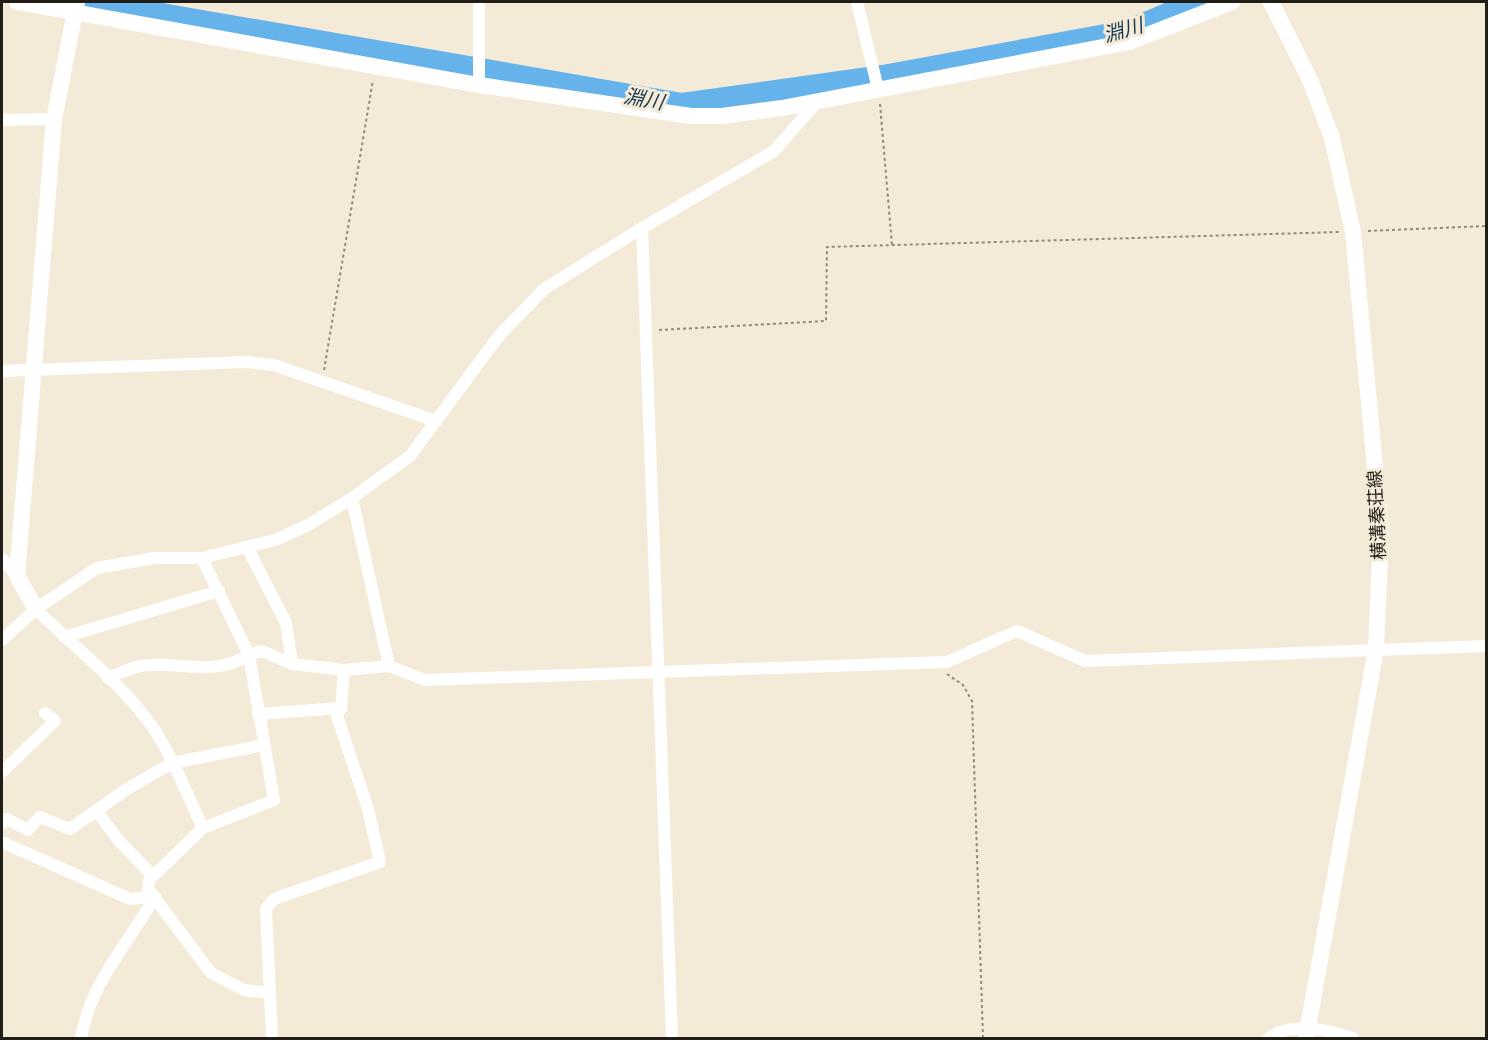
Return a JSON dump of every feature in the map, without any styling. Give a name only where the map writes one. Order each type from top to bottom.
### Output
[{"type":"street","points":[[16,2],[76,7],[376,67],[479,85],[691,116],[722,116],[818,102],[1129,42],[1232,2]]},
{"type":"street","points":[[479,2],[479,85]]},
{"type":"street","points":[[856,2],[878,89]]},
{"type":"street","name":"横溝秦荘線","points":[[1271,2],[1310,80],[1332,138],[1353,232],[1381,531],[1376,649],[1307,1033]]},
{"type":"street","points":[[16,576],[54,119],[76,7]]},
{"type":"street","points":[[2,640],[36,609],[97,568],[154,558],[202,558],[278,539],[310,524],[352,498],[410,456],[498,337],[544,289],[642,228],[774,151],[818,102]]},
{"type":"street","points":[[2,120],[54,119]]},
{"type":"street","points":[[642,228],[672,1038]]},
{"type":"street","points":[[2,371],[246,362],[274,365],[436,422]]},
{"type":"street","points":[[352,498],[389,666]]},
{"type":"street","points":[[247,547],[286,623],[292,664]]},
{"type":"street","points":[[202,558],[249,655],[274,800],[203,828],[149,880],[148,889],[211,973],[244,990],[270,993]]},
{"type":"street","points":[[2,559],[16,576],[36,609],[108,678],[149,723],[203,828]]},
{"type":"street","points":[[64,637],[219,591]]},
{"type":"street","points":[[108,678],[145,665],[203,668],[233,664],[262,651],[292,664],[344,670],[389,666],[425,680],[947,662],[1017,631],[1085,661],[1486,646]]},
{"type":"street","points":[[272,1038],[266,909],[274,899],[380,862],[368,809],[337,716],[341,708],[344,670]]},
{"type":"street","points":[[258,714],[341,708]]},
{"type":"street","points":[[2,771],[55,721],[45,713]]},
{"type":"street","points":[[2,823],[8,819],[28,830],[40,817],[70,828],[172,764],[264,745]]},
{"type":"street","points":[[96,810],[119,841],[153,876]]},
{"type":"street","points":[[2,842],[130,899],[155,897]]},
{"type":"street","points":[[81,1038],[84,1020],[107,969],[155,897]]},
{"type":"street","points":[[1269,1038],[1275,1034],[1307,1033],[1353,1038]]},
{"type":"path","points":[[322,382],[376,67]]},
{"type":"path","points":[[878,89],[892,246]]},
{"type":"path","points":[[647,331],[826,321],[827,247],[1486,226]]},
{"type":"path","points":[[931,662],[963,686],[972,701],[983,1038]]},
{"type":"waterway","name":"淵川","points":[[86,2],[682,105],[883,77],[1127,32],[1198,2]]}]
